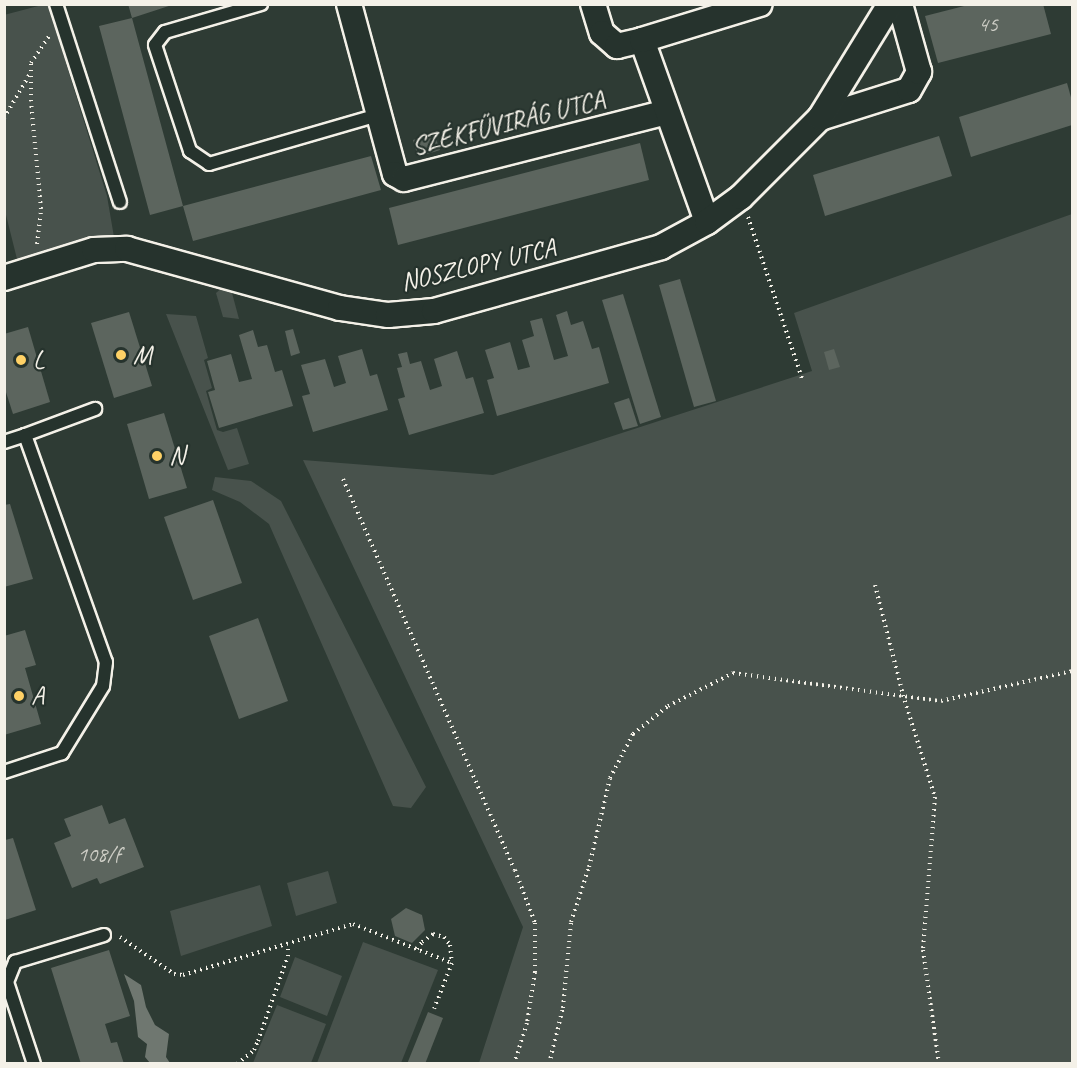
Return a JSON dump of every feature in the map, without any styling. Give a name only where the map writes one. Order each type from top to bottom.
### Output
[{"type":"street","name":"SZÉKFŰVIRÁG UTCA","points":[[349,4],[395,174],[404,179],[667,111]]},
{"type":"street","points":[[593,4],[602,33],[617,46],[760,4]]},
{"type":"street","name":"NOSZLOPY UTCA","points":[[4,278],[94,249],[127,249],[340,308],[388,315],[434,311],[661,247],[708,222],[741,197],[820,118],[890,4]]},
{"type":"street","name":"NOSZLOPY UTCA","points":[[820,118],[909,90],[920,72],[900,4]]},
{"type":"street","points":[[642,40],[708,222]]},
{"type":"lane","points":[[56,4],[120,202]]},
{"type":"lane","points":[[261,4],[165,32],[155,45],[190,151],[209,164],[378,115]]},
{"type":"lane","points":[[4,442],[94,408]]},
{"type":"lane","points":[[4,772],[62,753],[103,686],[106,662],[25,435]]},
{"type":"lane","points":[[34,1064],[6,982],[15,962],[104,935]]},
{"type":"path","points":[[34,268],[41,209],[31,101],[31,72],[32,63],[60,17]]},
{"type":"path","points":[[4,118],[31,72]]},
{"type":"path","points":[[741,197],[802,378]]},
{"type":"path","points":[[343,479],[510,859],[535,923],[535,972],[526,1023],[514,1064]]},
{"type":"path","points":[[875,585],[903,695],[935,796],[923,950],[939,1064]]},
{"type":"path","points":[[549,1064],[563,1008],[572,922],[589,867],[610,778],[633,734],[668,706],[733,674],[941,701],[1072,671]]},
{"type":"path","points":[[104,935],[120,937],[174,974],[183,975],[353,924],[452,963]]},
{"type":"path","points":[[417,949],[433,934],[444,936],[450,945],[452,963],[434,1009]]},
{"type":"path","points":[[237,1064],[254,1050],[258,1041],[288,956],[288,944]]},
{"type":"shaded area","points":[[48,5],[107,196],[114,237],[66,245],[17,259],[5,211],[4,15]]},
{"type":"shaded area","points":[[1072,214],[1072,1063],[479,1063],[523,927],[303,460],[493,475],[812,371],[794,313]]},
{"type":"shaded area","points":[[223,287],[232,293],[239,319],[223,317],[216,293]]},
{"type":"shaded area","points":[[166,314],[196,316],[208,358],[204,360],[212,388],[206,391],[217,430],[223,432],[237,428],[249,464],[228,470]]},
{"type":"shaded area","points":[[215,477],[251,481],[281,501],[426,787],[411,808],[393,806],[269,524],[240,502],[212,490]]},
{"type":"shaded area","points":[[328,871],[337,903],[296,916],[287,883]]},
{"type":"shaded area","points":[[260,885],[272,926],[181,956],[170,911]]},
{"type":"shaded area","points":[[363,942],[438,970],[401,1063],[317,1063]]},
{"type":"shaded area","points":[[295,957],[342,976],[327,1016],[280,997]]},
{"type":"shaded area","points":[[124,974],[141,985],[146,1007],[155,1025],[169,1034],[166,1057],[170,1063],[150,1063],[145,1057],[147,1044],[138,1037],[134,1001]]},
{"type":"shaded area","points":[[277,1005],[326,1024],[311,1063],[253,1063]]},
{"type":"building","points":[[128,4],[175,4],[132,18]]},
{"type":"building","points":[[972,4],[1043,4],[1051,34],[938,63],[925,16]]},
{"type":"building","points":[[132,18],[183,206],[150,215],[99,26]]},
{"type":"building","points":[[1067,83],[1072,101],[1072,125],[971,157],[959,117]]},
{"type":"building","points":[[434,133],[440,150],[418,157],[413,140]]},
{"type":"building","points":[[939,136],[952,176],[825,216],[813,175]]},
{"type":"building","points":[[640,143],[649,180],[398,245],[389,208]]},
{"type":"building","points":[[371,156],[381,190],[193,241],[183,206]]},
{"type":"building","points":[[680,279],[716,401],[694,407],[659,285]]},
{"type":"building","points":[[623,294],[661,417],[640,424],[602,300]]},
{"type":"building","points":[[567,311],[571,325],[583,321],[592,349],[599,347],[609,383],[497,416],[487,380],[494,378],[485,350],[510,342],[518,370],[530,367],[522,340],[534,336],[530,321],[542,318],[554,360],[568,356],[556,315]]},
{"type":"building","name":"M","points":[[129,312],[152,386],[114,398],[91,323]]},
{"type":"building","name":"L","points":[[28,327],[50,402],[13,414],[4,386],[4,334]]},
{"type":"building","points":[[293,329],[300,353],[291,356],[285,331]]},
{"type":"building","points":[[253,330],[258,347],[267,345],[275,372],[282,370],[293,406],[219,428],[208,392],[215,390],[207,361],[231,354],[239,382],[252,379],[239,335]]},
{"type":"building","points":[[362,349],[370,376],[377,374],[388,410],[313,432],[302,396],[310,394],[301,365],[325,359],[334,387],[346,383],[338,356]]},
{"type":"building","points":[[834,349],[840,367],[829,370],[824,352]]},
{"type":"building","points":[[457,351],[466,379],[473,377],[484,413],[409,435],[398,399],[405,397],[397,368],[402,367],[398,354],[407,352],[410,364],[421,361],[430,390],[442,386],[434,359]]},
{"type":"building","points":[[629,398],[638,426],[623,430],[614,403]]},
{"type":"building","name":"N","points":[[164,413],[187,488],[149,499],[127,424]]},
{"type":"building","points":[[213,500],[242,583],[193,600],[164,517]]},
{"type":"building","points":[[10,504],[33,579],[4,587],[4,505]]},
{"type":"building","points":[[258,618],[288,701],[239,719],[209,636]]},
{"type":"building","name":"A","points":[[25,630],[36,665],[25,668],[41,724],[4,735],[4,636]]},
{"type":"building","points":[[102,805],[109,824],[125,818],[144,867],[100,884],[97,878],[72,888],[54,843],[71,836],[64,819]]},
{"type":"building","points":[[13,838],[36,910],[5,920],[5,840]]},
{"type":"building","points":[[406,908],[422,915],[425,930],[412,943],[395,936],[391,919]]},
{"type":"building","points":[[109,950],[130,1016],[105,1024],[111,1043],[117,1042],[124,1064],[81,1064],[51,968]]},
{"type":"building","points":[[428,1012],[443,1018],[425,1064],[407,1064]]},
{"type":"place","name":"M","points":[[121,355]]},
{"type":"place","name":"L","points":[[21,360]]},
{"type":"place","name":"N","points":[[157,456]]},
{"type":"place","name":"A","points":[[19,696]]}]
